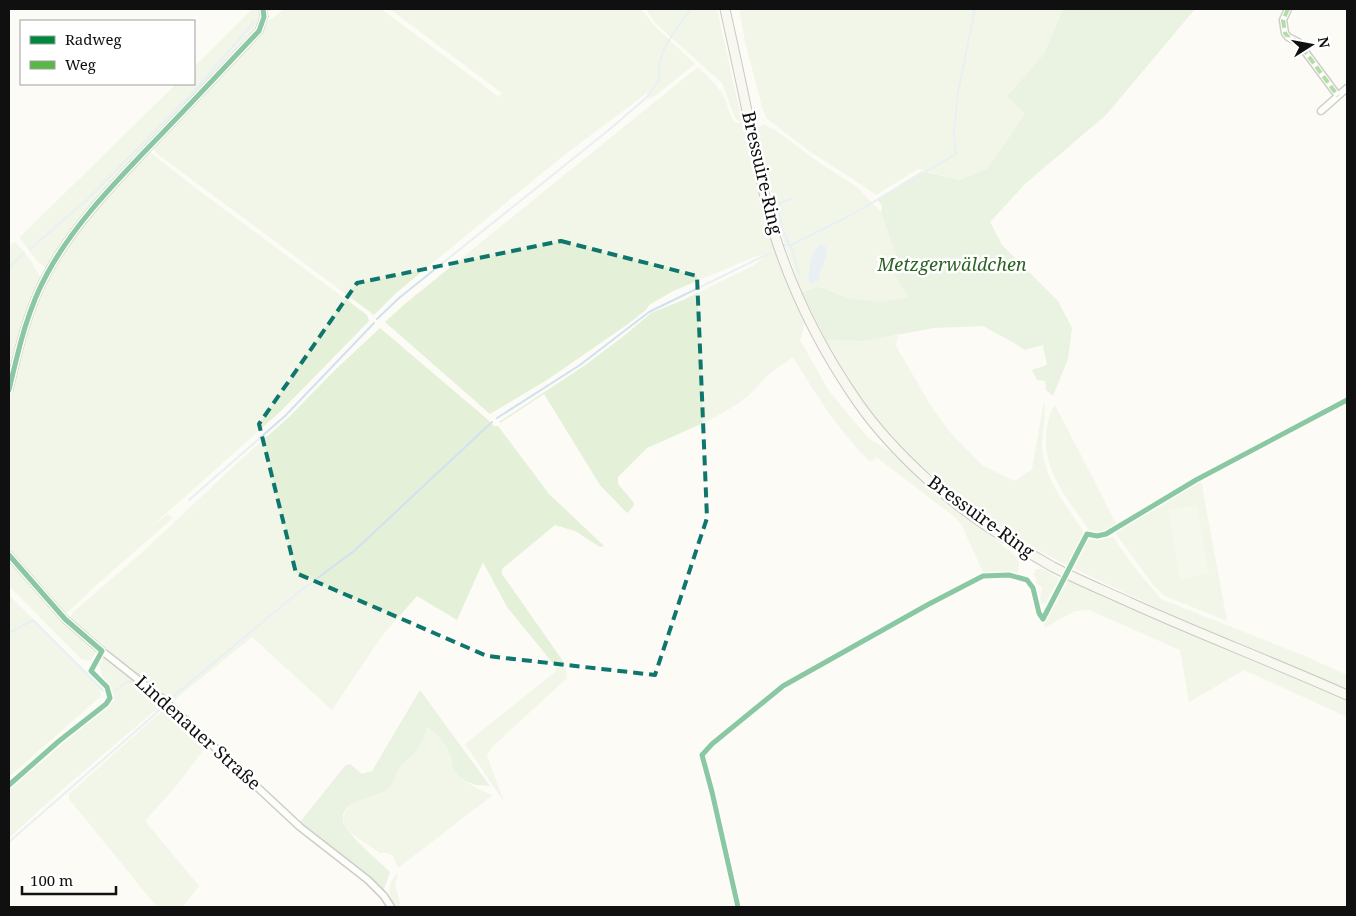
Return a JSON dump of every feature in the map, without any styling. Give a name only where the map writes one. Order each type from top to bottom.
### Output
[{"type":"main road","name":"Bressuire-Ring","points":[[725,9],[776,237],[795,289],[829,356],[859,405],[891,443],[927,480],[966,511],[1055,567],[1194,631],[1259,656],[1347,695]]},
{"type":"street","points":[[9,390],[26,325],[46,276],[61,251],[99,200],[259,31],[264,17],[263,9]]},
{"type":"street","points":[[1288,9],[1283,20],[1285,33],[1288,37],[1298,42],[1338,96]]},
{"type":"street","points":[[1321,111],[1347,88]]},
{"type":"street","name":"Lindenauer Straße","points":[[9,555],[65,619],[163,699],[294,822],[368,880],[384,896],[391,907]]},
{"type":"highlighted area","points":[[561,241],[697,276],[707,518],[655,675],[487,656],[296,573],[259,424],[357,283]]},
{"type":"green space","points":[[252,9],[260,9],[259,21],[253,35],[147,143],[97,198],[75,225],[47,269],[38,262],[20,237],[175,85],[195,85],[195,66]]},
{"type":"green space","points":[[284,9],[381,9],[499,97],[502,93],[390,9],[641,9],[653,24],[695,64],[655,96],[649,99],[647,93],[563,156],[396,293],[374,315],[156,153],[153,148],[255,40],[266,23]]},
{"type":"green space","points":[[646,9],[717,9],[741,123],[735,118],[722,83],[655,23]]},
{"type":"green space","points":[[739,9],[1063,9],[1044,54],[1007,96],[1025,114],[988,168],[960,180],[918,169],[876,195],[809,151],[766,118],[745,42]]},
{"type":"green space","name":"Metzgerwäldchen","points":[[1063,9],[1195,9],[1106,115],[1026,183],[990,222],[1002,245],[1058,301],[1072,328],[1068,359],[1053,396],[1046,390],[1045,381],[1037,380],[1032,370],[1047,365],[1043,345],[1024,350],[983,326],[934,328],[863,341],[826,340],[802,293],[817,287],[848,298],[882,302],[908,297],[895,275],[896,255],[881,212],[882,206],[877,199],[922,171],[960,180],[988,168],[1025,114],[1007,96],[1044,54]]},
{"type":"green space","points":[[698,67],[722,93],[735,123],[749,123],[775,238],[807,316],[800,340],[829,391],[868,438],[890,451],[918,477],[1018,558],[1017,575],[984,574],[961,524],[956,518],[875,456],[876,458],[870,462],[828,412],[793,357],[769,374],[749,395],[736,405],[710,420],[647,448],[618,477],[618,484],[634,503],[627,513],[600,485],[544,394],[499,422],[584,366],[651,313],[681,301],[754,265],[769,253],[752,258],[673,291],[649,305],[646,310],[628,324],[547,380],[490,414],[385,322]]},
{"type":"green space","points":[[763,124],[775,130],[821,164],[857,187],[881,212],[896,255],[895,275],[908,297],[882,302],[848,298],[817,287],[802,293],[783,239],[775,209],[777,201],[769,188],[756,129]]},
{"type":"green space","points":[[150,152],[190,184],[367,315],[369,321],[282,410],[150,528],[168,514],[173,518],[65,613],[59,609],[26,571],[9,548],[9,403],[32,319],[48,278],[62,253],[99,204]]},
{"type":"green space","points":[[15,242],[27,255],[41,278],[11,367],[9,367],[9,246]]},
{"type":"green space","points":[[380,328],[494,426],[498,426],[549,494],[604,546],[600,547],[575,531],[555,525],[502,569],[502,574],[565,664],[567,678],[491,748],[487,756],[504,802],[465,744],[556,671],[556,667],[507,607],[483,562],[457,620],[417,596],[382,636],[332,710],[252,637],[172,702],[71,619],[72,613],[146,549],[238,462],[289,417]]},
{"type":"green space","points":[[898,335],[896,346],[931,406],[948,430],[983,466],[1015,481],[1032,469],[1044,401],[1045,416],[1042,441],[1046,466],[1055,488],[1084,535],[1068,566],[996,523],[929,472],[899,443],[871,411],[847,377],[826,340],[863,341]]},
{"type":"green space","points":[[1055,405],[1117,525],[1107,530],[1101,532],[1090,531],[1064,495],[1051,470],[1046,442],[1048,421]]},
{"type":"green space","points":[[1201,480],[1227,621],[1165,596],[1154,586],[1116,534],[1116,530]]},
{"type":"green space","points":[[1197,505],[1209,573],[1180,579],[1168,510]]},
{"type":"green space","points":[[1113,537],[1135,568],[1161,599],[1307,657],[1347,675],[1347,691],[1188,623],[1073,568],[1088,540]]},
{"type":"green space","points":[[9,559],[63,621],[95,648],[96,652],[90,661],[81,659],[9,586]]},
{"type":"green space","points":[[1036,569],[1044,569],[1059,579],[1045,604],[1041,603],[1042,588],[1037,584],[1034,573]]},
{"type":"green space","points":[[1068,578],[1091,590],[1235,650],[1347,700],[1347,717],[1244,670],[1189,702],[1180,650],[1089,610],[1075,611],[1044,628],[1045,621]]},
{"type":"green space","points":[[9,595],[78,664],[100,683],[101,696],[9,777]]},
{"type":"green space","points":[[107,657],[162,702],[158,708],[64,788],[9,838],[9,790],[107,706],[112,698],[111,691],[102,676],[99,663],[102,658]]},
{"type":"green space","points":[[420,690],[490,786],[473,784],[460,777],[452,768],[451,756],[445,744],[427,727],[418,748],[401,766],[389,788],[352,804],[343,814],[345,827],[390,872],[383,892],[368,876],[300,822],[345,766],[350,764],[362,774],[372,771]]},
{"type":"green space","points":[[164,709],[205,748],[176,786],[145,821],[199,886],[183,907],[157,907],[69,799],[69,794]]},
{"type":"green space","points":[[427,726],[445,744],[451,756],[452,768],[456,773],[481,790],[493,795],[398,868],[393,856],[387,853],[380,853],[346,830],[343,820],[345,811],[353,802],[390,787],[399,768],[422,742]]},
{"type":"green space","points":[[398,872],[395,885],[401,907],[393,907],[390,897],[390,885]]},
{"type":"water","points":[[822,244],[826,247],[826,252],[819,280],[809,284],[812,256]]},
{"type":"waterway","points":[[377,319],[399,298],[610,129],[647,97],[660,79],[659,69],[663,51],[690,9]]},
{"type":"waterway","points":[[784,245],[791,245],[851,215],[956,154],[954,132],[958,92],[975,9]]},
{"type":"waterway","points":[[30,249],[88,199],[196,89],[254,22]]},
{"type":"waterway","points":[[791,199],[780,203],[779,213],[783,231],[793,252],[799,274]]},
{"type":"waterway","points":[[9,267],[24,253]]},
{"type":"waterway","points":[[497,418],[580,365],[649,312],[768,254]]},
{"type":"waterway","points":[[189,500],[285,416],[374,323]]},
{"type":"waterway","points":[[171,698],[299,592],[354,551],[492,422]]},
{"type":"waterway","points":[[9,633],[33,620],[105,692]]},
{"type":"waterway","points":[[115,691],[131,681],[157,702],[161,708]]},
{"type":"waterway","points":[[9,842],[162,707]]},
{"type":"marked path","points":[[1288,9],[1283,20],[1285,33],[1288,37],[1298,42],[1338,96]]},
{"type":"cycle path","points":[[9,390],[34,302],[57,256],[107,192],[259,31],[264,17],[263,9]]},
{"type":"cycle path","points":[[1043,619],[1087,534],[1097,536],[1106,534],[1196,480],[1347,400]]},
{"type":"cycle path","points":[[9,555],[65,619],[102,651],[91,671],[107,687],[110,698],[106,704],[59,741],[9,785]]},
{"type":"cycle path","points":[[738,907],[702,755],[712,744],[783,686],[983,576],[1009,575],[1027,580],[1033,588],[1039,613],[1043,619]]}]
